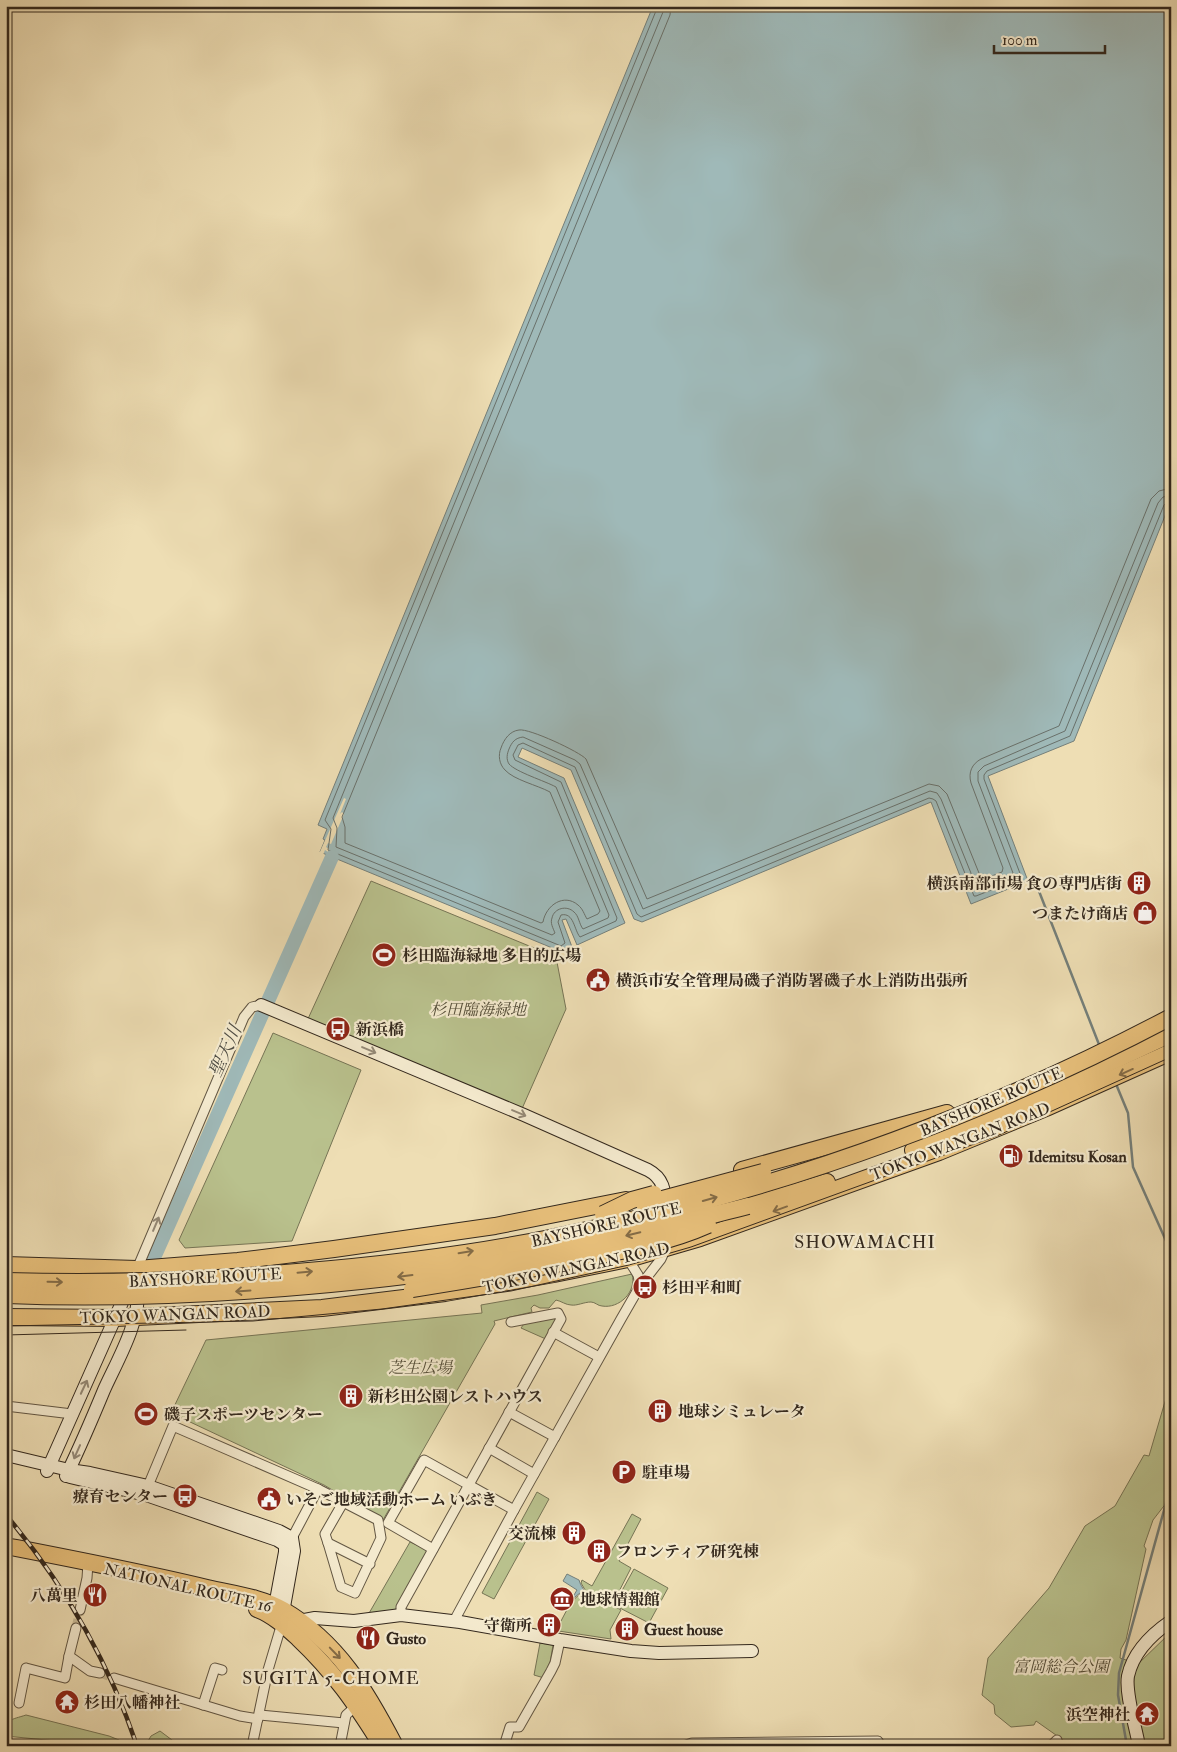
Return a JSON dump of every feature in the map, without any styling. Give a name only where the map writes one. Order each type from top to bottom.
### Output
[{"type":"highway","name":"TOKYO WANGAN ROAD","points":[[7,1269],[136,1269],[238,1261],[495,1226],[665,1192],[974,1104],[1035,1081],[1171,1016]]},
{"type":"highway","name":"BAYSHORE ROUTE","points":[[7,1269],[91,1282],[167,1282],[350,1268],[548,1239],[683,1207],[879,1146],[939,1124],[1046,1079],[1171,1016]]},
{"type":"highway","name":"BAYSHORE ROUTE","points":[[6,1295],[164,1296],[352,1282],[451,1270],[552,1252],[635,1234],[748,1206],[840,1177],[910,1152],[1033,1099],[1171,1034]]},
{"type":"highway","name":"TOKYO WANGAN ROAD","points":[[6,1317],[116,1318],[322,1308],[445,1293],[628,1259],[700,1238],[939,1152],[1046,1108],[1171,1052]]},
{"type":"highway","points":[[334,1249],[363,1254],[378,1253],[471,1239],[603,1214],[777,1168],[991,1102]]},
{"type":"highway","points":[[265,1310],[528,1270],[616,1252],[696,1230],[748,1206]]},
{"type":"highway","name":"NATIONAL ROUTE 16","points":[[6,1546],[88,1567]]},
{"type":"highway","name":"NATIONAL ROUTE 16","points":[[6,1552],[187,1583],[299,1621],[328,1645],[356,1676],[396,1746]]},
{"type":"highway","name":"NATIONAL ROUTE 16","points":[[280,1613],[325,1664],[382,1746]]},
{"type":"street","points":[[49,1468],[116,1318],[244,1017],[252,1007],[261,1005],[524,1115],[648,1170],[663,1183],[665,1192],[666,1248],[640,1286],[599,1357],[454,1621]]},
{"type":"street","points":[[628,1259],[638,1275],[640,1286]]},
{"type":"street","points":[[68,1473],[135,1317],[138,1292],[136,1269]]},
{"type":"street","points":[[401,1615],[401,1607],[560,1319],[558,1313],[511,1322]]},
{"type":"street","points":[[125,1343],[140,1326],[149,1321],[172,1315]]},
{"type":"street","points":[[553,1332],[599,1357]]},
{"type":"street","points":[[6,1406],[72,1414]]},
{"type":"street","points":[[509,1412],[556,1437]]},
{"type":"street","points":[[148,1486],[173,1426],[344,1501],[378,1520],[382,1538],[356,1593],[342,1587],[325,1534],[344,1501]]},
{"type":"street","points":[[489,1448],[534,1474]]},
{"type":"street","points":[[6,1454],[146,1495],[277,1540],[288,1541]]},
{"type":"street","points":[[433,1549],[388,1523],[424,1460],[514,1510]]},
{"type":"street","points":[[6,1463],[49,1468]]},
{"type":"street","points":[[68,1473],[90,1473],[148,1486],[279,1532],[288,1541]]},
{"type":"street","points":[[252,1746],[280,1613],[285,1552],[288,1541],[318,1489]]},
{"type":"street","points":[[328,1543],[370,1564]]},
{"type":"street","points":[[80,1610],[88,1567]]},
{"type":"street","points":[[299,1621],[316,1618],[354,1622],[401,1615],[454,1621],[631,1651],[659,1653],[752,1651]]},
{"type":"street","points":[[1139,1746],[1128,1690],[1128,1676],[1140,1648],[1171,1621]]},
{"type":"street","points":[[19,1703],[26,1668],[64,1678],[76,1628]]},
{"type":"street","points":[[504,1746],[510,1727],[519,1727],[551,1671],[555,1663],[560,1640]]},
{"type":"street","points":[[70,1656],[90,1671],[100,1674]]},
{"type":"street","points":[[203,1705],[215,1668],[222,1670]]},
{"type":"street","points":[[114,1678],[240,1716],[344,1723]]},
{"type":"street","points":[[340,1746],[346,1715],[356,1706]]},
{"type":"street","points":[[689,1745],[878,1741],[881,1746]]},
{"type":"green space","name":"杉田臨海緑地","points":[[371,881],[556,957],[566,1009],[521,1111],[307,1021]]},
{"type":"green space","points":[[273,1033],[361,1070],[292,1241],[185,1248],[179,1240]]},
{"type":"green space","name":"芝生広場","points":[[632,1274],[633,1281],[629,1293],[615,1305],[601,1306],[591,1302],[571,1305],[556,1300],[549,1308],[540,1308],[534,1305],[531,1308],[532,1312],[494,1321],[495,1324],[383,1520],[324,1485],[171,1413],[206,1340],[482,1313],[481,1305],[538,1295]]},
{"type":"green space","points":[[554,1314],[558,1322],[548,1340],[521,1328],[526,1321]]},
{"type":"green space","name":"富岡総合公園","points":[[1171,1333],[1171,1491],[1167,1502],[1153,1520],[1144,1546],[1146,1549],[1126,1640],[1121,1649],[1120,1658],[1138,1664],[1171,1632],[1171,1746],[1062,1746],[1063,1740],[1036,1721],[1034,1725],[1011,1727],[995,1714],[994,1705],[982,1695],[988,1658],[1049,1588],[1085,1526],[1115,1506],[1144,1455],[1149,1456],[1169,1388],[1169,1335]]},
{"type":"green space","points":[[537,1492],[549,1499],[494,1599],[482,1593]]},
{"type":"green space","points":[[632,1514],[641,1519],[619,1561],[631,1568],[612,1605],[621,1610],[610,1630],[611,1639],[552,1630],[557,1620],[561,1621],[571,1602],[580,1594],[589,1604],[591,1600],[581,1583],[582,1580],[592,1586]]},
{"type":"green space","points":[[410,1542],[430,1551],[397,1611],[368,1615]]},
{"type":"green space","points":[[634,1569],[668,1588],[649,1623],[614,1605]]},
{"type":"green space","points":[[540,1643],[553,1645],[550,1663],[544,1678],[534,1675]]},
{"type":"green space","points":[[26,1715],[109,1736],[119,1740],[122,1746],[78,1746],[76,1743],[6,1736],[8,1723],[13,1719]]},
{"type":"green space","points":[[160,1731],[180,1746],[145,1746],[151,1736]]},
{"type":"water","points":[[653,6],[1171,6],[1171,501],[1074,741],[988,776],[1028,881],[971,904],[931,802],[642,922],[634,919],[571,770],[522,748],[518,757],[564,778],[625,923],[577,945],[566,919],[562,920],[572,947],[562,952],[320,852],[327,829],[318,825]]},
{"type":"water","points":[[567,1574],[579,1580],[588,1602],[580,1593],[571,1600],[577,1590],[563,1581]]},
{"type":"pier","points":[[344,798],[346,799],[340,814],[342,812],[344,814],[331,844],[328,843],[326,847],[329,849],[328,852],[325,850],[323,855],[319,854]]},
{"type":"waterway","name":"聖天川","points":[[153,1260],[332,857]]},
{"type":"waterway","points":[[1035,881],[1100,1047]]},
{"type":"waterway","points":[[1116,1084],[1128,1113],[1133,1167],[1171,1252]]},
{"type":"waterway","points":[[1127,1746],[1118,1695],[1119,1673],[1171,1485]]},
{"type":"tunnel","points":[[76,1628],[80,1610]]},
{"type":"tunnel","points":[[100,1673],[114,1678]]},
{"type":"tram line","points":[[6,1326],[253,1321],[382,1309],[511,1291],[629,1265],[691,1247],[999,1135],[1171,1057]]},
{"type":"tram line","points":[[6,1335],[186,1330]]},
{"type":"railway","points":[[6,1515],[47,1568],[82,1624],[112,1683],[137,1746]]},
{"type":"place","name":"横浜南部市場 食の専門店街","points":[[1139,883]]},
{"type":"place","name":"つまたけ商店","points":[[1145,913]]},
{"type":"place","name":"杉田臨海緑地 多目的広場","points":[[384,955]]},
{"type":"place","name":"横浜市安全管理局磯子消防署磯子水上消防出張所","points":[[598,980]]},
{"type":"place","name":"新浜橋","points":[[338,1029]]},
{"type":"place","name":"Idemitsu Kosan","points":[[1011,1156]]},
{"type":"place","name":"杉田平和町","points":[[645,1287]]},
{"type":"place","name":"新杉田公園レストハウス","points":[[351,1396]]},
{"type":"place","name":"地球シミュレータ","points":[[660,1411]]},
{"type":"place","name":"磯子スポーツセンター","points":[[146,1414]]},
{"type":"place","name":"駐車場","points":[[624,1472]]},
{"type":"place","name":"療育センター","points":[[185,1496]]},
{"type":"place","name":"いそご地域活動ホーム いぶき","points":[[269,1499]]},
{"type":"place","name":"交流棟","points":[[574,1533]]},
{"type":"place","name":"フロンティア研究棟","points":[[599,1551]]},
{"type":"place","name":"八萬里","points":[[95,1595]]},
{"type":"place","name":"地球情報館","points":[[562,1599]]},
{"type":"place","name":"守衛所","points":[[549,1625]]},
{"type":"place","name":"Guest house","points":[[627,1629]]},
{"type":"place","name":"Gusto","points":[[368,1638]]},
{"type":"place","name":"杉田八幡神社","points":[[67,1702]]},
{"type":"place","name":"浜空神社","points":[[1147,1714]]},
{"type":"district","name":"SHOWAMACHI","points":[[865,1242]]},
{"type":"district","name":"SUGITA 5-CHOME","points":[[331,1678]]}]
